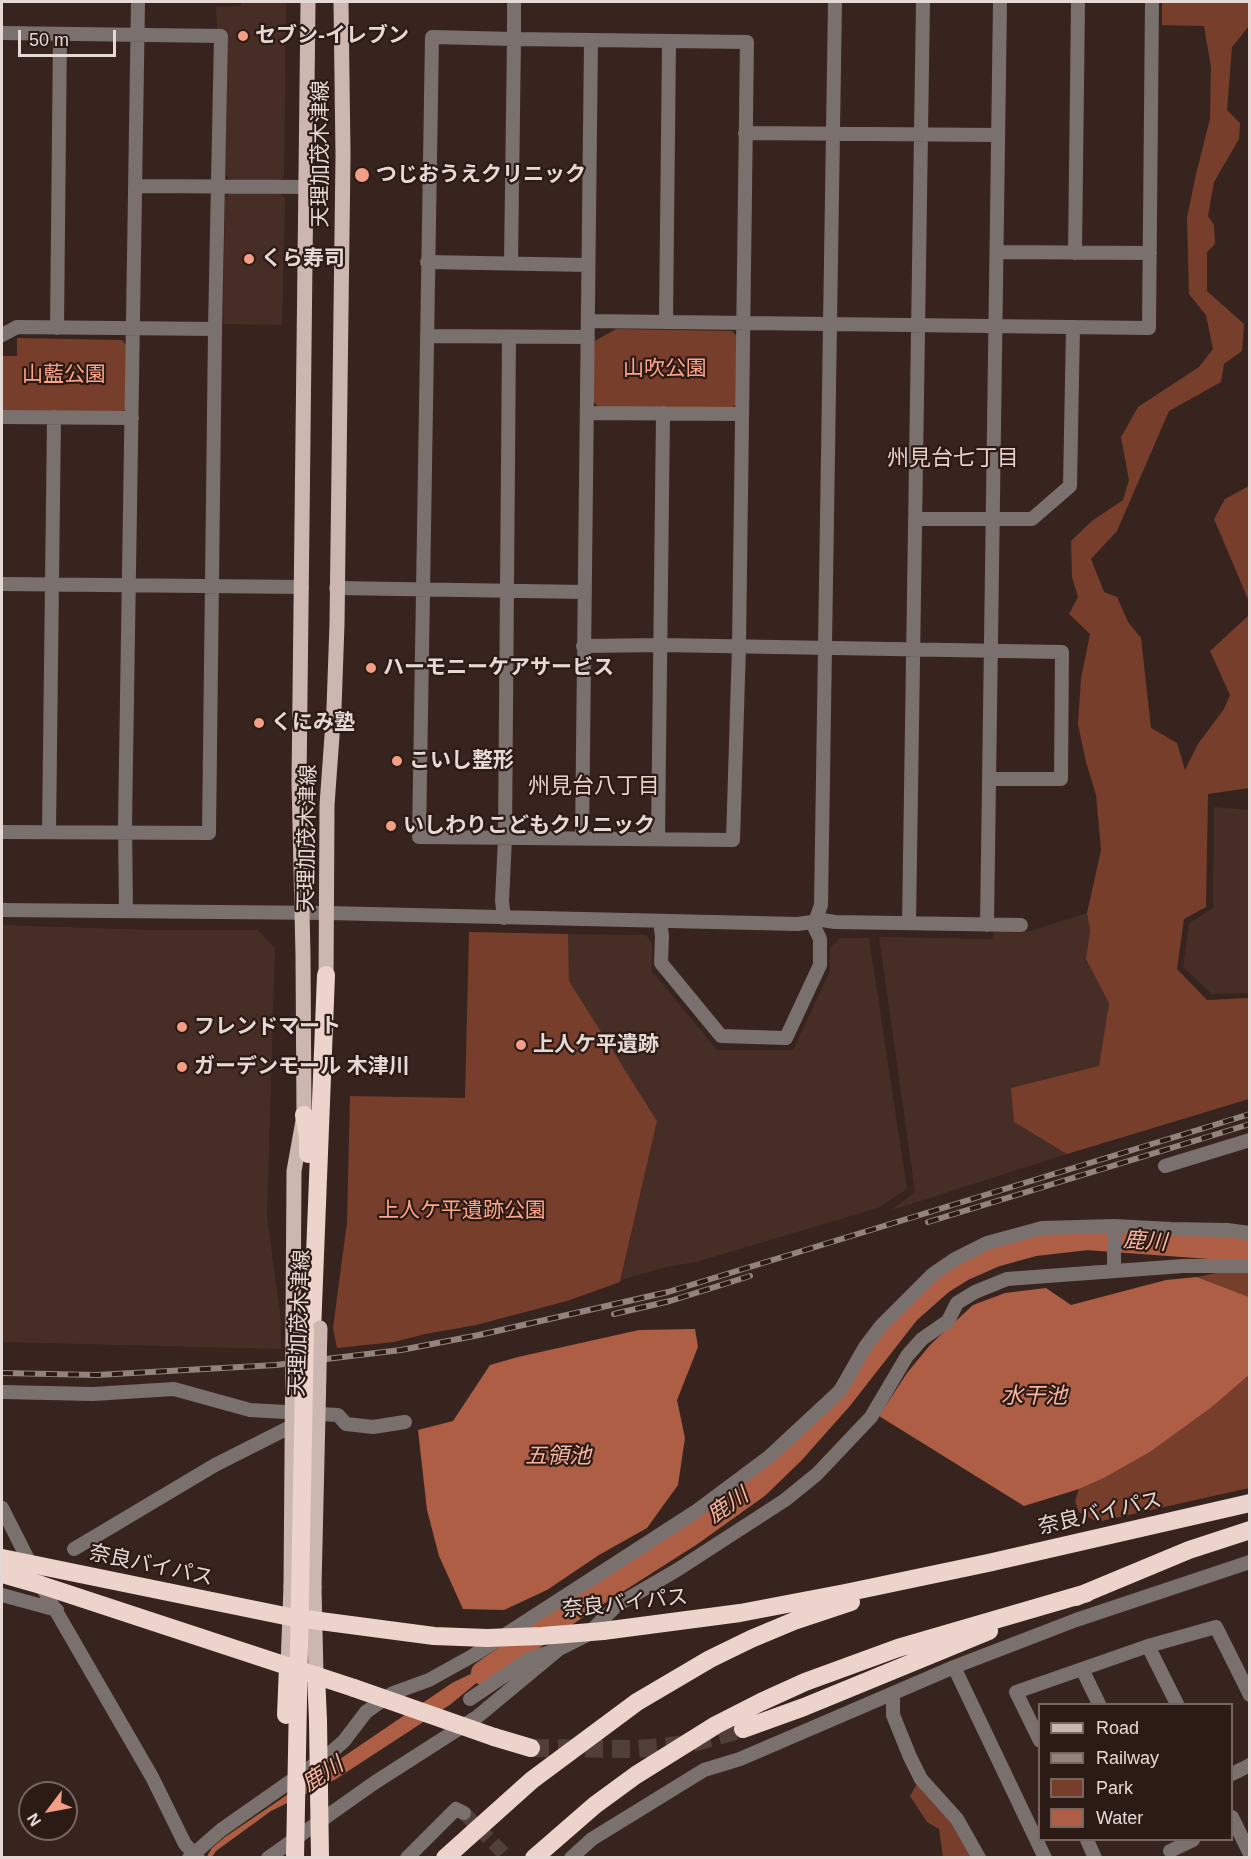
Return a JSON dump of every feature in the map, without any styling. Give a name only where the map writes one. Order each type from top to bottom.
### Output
[{"type":"highway","points":[[295,1857],[308,1329],[326,975]]},
{"type":"highway","points":[[304,1114],[308,1138],[305,1838],[308,1857]]},
{"type":"highway","name":"奈良バイパス","points":[[2,1558],[315,1621],[434,1636],[487,1638],[542,1636],[603,1631],[740,1613],[988,1563],[1250,1503]]},
{"type":"highway","points":[[743,1730],[1189,1550],[1250,1530]]},
{"type":"highway","points":[[445,1857],[499,1808],[567,1752],[637,1702],[710,1659],[762,1635],[834,1607],[988,1563]]},
{"type":"highway","points":[[2,1574],[316,1675],[531,1748]]},
{"type":"highway","points":[[534,1857],[587,1811],[636,1775],[716,1725],[761,1702],[814,1679],[898,1648],[1087,1593]]},
{"type":"highway","points":[[284,1857],[288,1666]]},
{"type":"highway","points":[[316,1675],[320,1857]]},
{"type":"main road","name":"天理加茂木津線","points":[[304,1114],[299,782],[308,2]]},
{"type":"main road","name":"天理加茂木津線","points":[[326,975],[327,806],[334,708],[343,155],[341,2]]},
{"type":"main road","name":"天理加茂木津線","points":[[288,1666],[308,1329]]},
{"type":"main road","name":"天理加茂木津線","points":[[308,1329],[316,1675]]},
{"type":"street","points":[[126,911],[138,2]]},
{"type":"street","points":[[511,263],[514,2]]},
{"type":"street","points":[[660,921],[661,963],[721,1036],[786,1038],[820,965],[820,939],[814,920],[821,905],[835,2]]},
{"type":"street","points":[[909,923],[923,2]]},
{"type":"street","points":[[987,925],[1000,2]]},
{"type":"street","points":[[1075,253],[1078,2]]},
{"type":"street","points":[[588,321],[1149,328],[1152,2]]},
{"type":"street","points":[[2,33],[221,36],[209,833],[2,832]]},
{"type":"street","points":[[57,328],[60,34]]},
{"type":"street","points":[[432,37],[514,39],[747,42],[739,646],[733,840],[419,837],[432,37]]},
{"type":"street","points":[[582,838],[591,40]]},
{"type":"street","points":[[666,321],[669,42]]},
{"type":"street","points":[[745,133],[998,135]]},
{"type":"street","points":[[136,186],[307,187]]},
{"type":"street","points":[[997,252],[1150,254]]},
{"type":"street","points":[[427,262],[588,265]]},
{"type":"street","points":[[2,335],[17,327],[215,329]]},
{"type":"street","points":[[915,519],[1032,519],[1070,486],[1073,327]]},
{"type":"street","points":[[427,336],[588,337]]},
{"type":"street","points":[[504,918],[502,901],[505,838],[509,337]]},
{"type":"street","points":[[587,413],[742,414]]},
{"type":"street","points":[[658,839],[663,413]]},
{"type":"street","points":[[2,417],[132,418]]},
{"type":"street","points":[[49,832],[54,417]]},
{"type":"street","points":[[2,584],[302,587]]},
{"type":"street","points":[[336,588],[585,592]]},
{"type":"street","points":[[583,646],[661,645],[1062,652],[1061,779],[989,779]]},
{"type":"street","points":[[2,910],[327,913],[798,924],[814,920],[1021,926]]},
{"type":"street","points":[[1165,1166],[1250,1140]]},
{"type":"street","points":[[2,1508],[41,1585],[152,1777],[185,1844],[195,1856],[221,1830],[328,1755],[344,1741],[366,1712],[393,1693],[429,1680],[474,1655],[695,1512],[770,1456],[840,1390],[865,1347],[881,1326],[933,1274],[987,1243],[1042,1228],[1114,1226],[1227,1230],[1250,1233]]},
{"type":"street","points":[[1114,1226],[1114,1271]]},
{"type":"street","points":[[470,1699],[529,1659],[559,1649],[587,1635],[617,1605],[762,1516],[818,1474],[849,1438],[871,1417],[907,1356],[922,1340],[948,1321],[957,1304],[975,1292],[1007,1279],[1183,1266],[1250,1266]]},
{"type":"street","points":[[2,1392],[93,1394],[174,1389],[250,1410],[338,1415],[346,1424],[373,1427],[405,1422]]},
{"type":"street","points":[[74,1549],[215,1465],[297,1425],[306,1413]]},
{"type":"street","points":[[571,1857],[592,1839],[705,1770],[740,1759],[954,1667],[1076,1620],[1250,1562]]},
{"type":"street","points":[[2,1595],[57,1610]]},
{"type":"street","points":[[1038,1738],[1016,1692],[1148,1646],[1216,1627],[1250,1695]]},
{"type":"street","points":[[1148,1646],[1176,1703]]},
{"type":"street","points":[[268,1857],[374,1783],[477,1717],[559,1649]]},
{"type":"street","points":[[954,1667],[1045,1857]]},
{"type":"street","points":[[1082,1669],[1099,1703]]},
{"type":"street","points":[[893,1693],[893,1715],[921,1779],[957,1819],[979,1857]]},
{"type":"street","points":[[1233,1774],[1250,1765]]},
{"type":"street","points":[[407,1857],[456,1809],[464,1813]]},
{"type":"street","points":[[1233,1821],[1250,1854]]},
{"type":"street","points":[[1091,1841],[1095,1857]]},
{"type":"street","points":[[1169,1849],[1188,1841]]},
{"type":"shaded area","points":[[241,2],[286,2],[284,176],[280,181],[232,181],[225,174],[228,30],[217,29],[216,7],[241,6]]},
{"type":"shaded area","points":[[231,192],[279,192],[285,198],[282,325],[223,324],[225,197]]},
{"type":"shaded area","points":[[1214,807],[1249,810],[1249,993],[1212,994],[1183,967],[1189,923],[1213,908]]},
{"type":"shaded area","points":[[1087,913],[1090,931],[1086,959],[1109,1003],[1099,1066],[1014,1122],[1067,1154],[892,1210],[915,1192],[879,937],[992,939],[995,930],[1030,931]]},
{"type":"shaded area","points":[[2,925],[151,930],[258,930],[275,948],[267,1216],[281,1321],[281,1349],[2,1342]]},
{"type":"shaded area","points":[[568,934],[646,935],[652,943],[652,971],[717,1050],[793,1050],[830,971],[830,948],[840,938],[869,938],[907,1189],[878,1208],[696,1262],[666,1267],[621,1280],[657,1121],[569,981]]},
{"type":"green space","points":[[1162,2],[1249,2],[1249,26],[1232,47],[1227,110],[1240,123],[1239,139],[1214,182],[1208,216],[1214,225],[1215,244],[1207,252],[1207,291],[1244,324],[1242,351],[1224,364],[1221,382],[1169,411],[1117,531],[1091,559],[1104,592],[1117,597],[1128,622],[1141,638],[1151,728],[1177,743],[1185,770],[1198,744],[1224,709],[1230,695],[1210,651],[1248,616],[1248,599],[1214,519],[1225,499],[1249,486],[1249,788],[1208,794],[1206,907],[1184,919],[1177,969],[1207,1000],[1249,998],[1249,1099],[1067,1154],[1014,1122],[1011,1088],[1099,1066],[1109,1003],[1086,959],[1090,931],[1087,913],[1101,850],[1096,795],[1078,724],[1081,679],[1090,634],[1069,614],[1078,597],[1072,577],[1071,541],[1092,521],[1123,500],[1129,480],[1121,437],[1138,407],[1199,367],[1213,349],[1206,315],[1189,294],[1187,218],[1210,119],[1211,67],[1204,26],[1162,25]]},
{"type":"green space","name":"山吹公園","points":[[616,329],[732,331],[737,336],[736,404],[731,409],[598,407],[593,401],[593,342]]},
{"type":"green space","name":"山藍公園","points":[[17,338],[122,340],[127,346],[126,407],[121,413],[2,411],[2,356],[17,356]]},
{"type":"green space","name":"上人ケ平遺跡公園","points":[[469,932],[568,934],[569,981],[657,1121],[620,1282],[567,1301],[476,1325],[394,1342],[337,1348],[333,1328],[347,1222],[350,1096],[465,1098]]},
{"type":"green space","points":[[1230,1270],[1249,1271],[1249,1297],[1197,1277]]},
{"type":"green space","points":[[1249,1375],[1249,1488],[1097,1522],[1079,1512],[1075,1501],[1079,1489],[1150,1452],[1212,1407]]},
{"type":"green space","points":[[918,1782],[951,1821],[973,1857],[943,1857],[939,1829],[927,1822],[910,1796]]},
{"type":"water","name":"水干池","points":[[1197,1277],[1249,1297],[1249,1375],[1212,1407],[1150,1452],[1079,1489],[1024,1506],[879,1416],[907,1373],[930,1345],[973,1305],[1005,1293],[1046,1288],[1071,1305],[1166,1280]]},
{"type":"water","name":"五領池","points":[[695,1329],[698,1347],[677,1400],[685,1438],[678,1485],[647,1528],[599,1555],[547,1590],[504,1610],[463,1609],[439,1556],[427,1510],[418,1430],[453,1421],[490,1365],[639,1330]]},
{"type":"water","points":[[510,1655],[451,1704],[336,1779],[271,1811],[216,1851],[212,1857],[206,1858],[212,1848],[225,1837],[452,1683]]},
{"type":"waterway","name":"鹿川","points":[[483,1673],[578,1606],[688,1536],[758,1486],[792,1453],[840,1399],[908,1312],[942,1282],[963,1269],[995,1255],[1035,1244],[1087,1238],[1250,1250]]},
{"type":"tunnel","points":[[531,1748],[662,1747],[692,1743],[743,1729]]},
{"type":"tunnel","points":[[464,1813],[508,1858]]},
{"type":"railway","points":[[2,1373],[97,1375],[276,1365],[401,1350],[479,1335],[668,1292],[1250,1114]]},
{"type":"railway","points":[[928,1222],[1250,1124]]},
{"type":"railway","points":[[614,1314],[670,1301],[750,1276]]},
{"type":"place","name":"セブン-イレブン","points":[[243,36]]},
{"type":"place","name":"つじおうえクリニック","points":[[362,175]]},
{"type":"place","name":"くら寿司","points":[[249,259]]},
{"type":"place","name":"ハーモニーケアサービス","points":[[371,668]]},
{"type":"place","name":"くにみ塾","points":[[259,723]]},
{"type":"place","name":"こいし整形","points":[[397,761]]},
{"type":"place","name":"いしわりこどもクリニック","points":[[391,826]]},
{"type":"place","name":"フレンドマート","points":[[182,1027]]},
{"type":"place","name":"上人ケ平遺跡","points":[[521,1045]]},
{"type":"place","name":"ガーデンモール 木津川","points":[[182,1067]]},
{"type":"district","name":"州見台七丁目","points":[[953,459]]},
{"type":"district","name":"州見台八丁目","points":[[594,787]]}]
